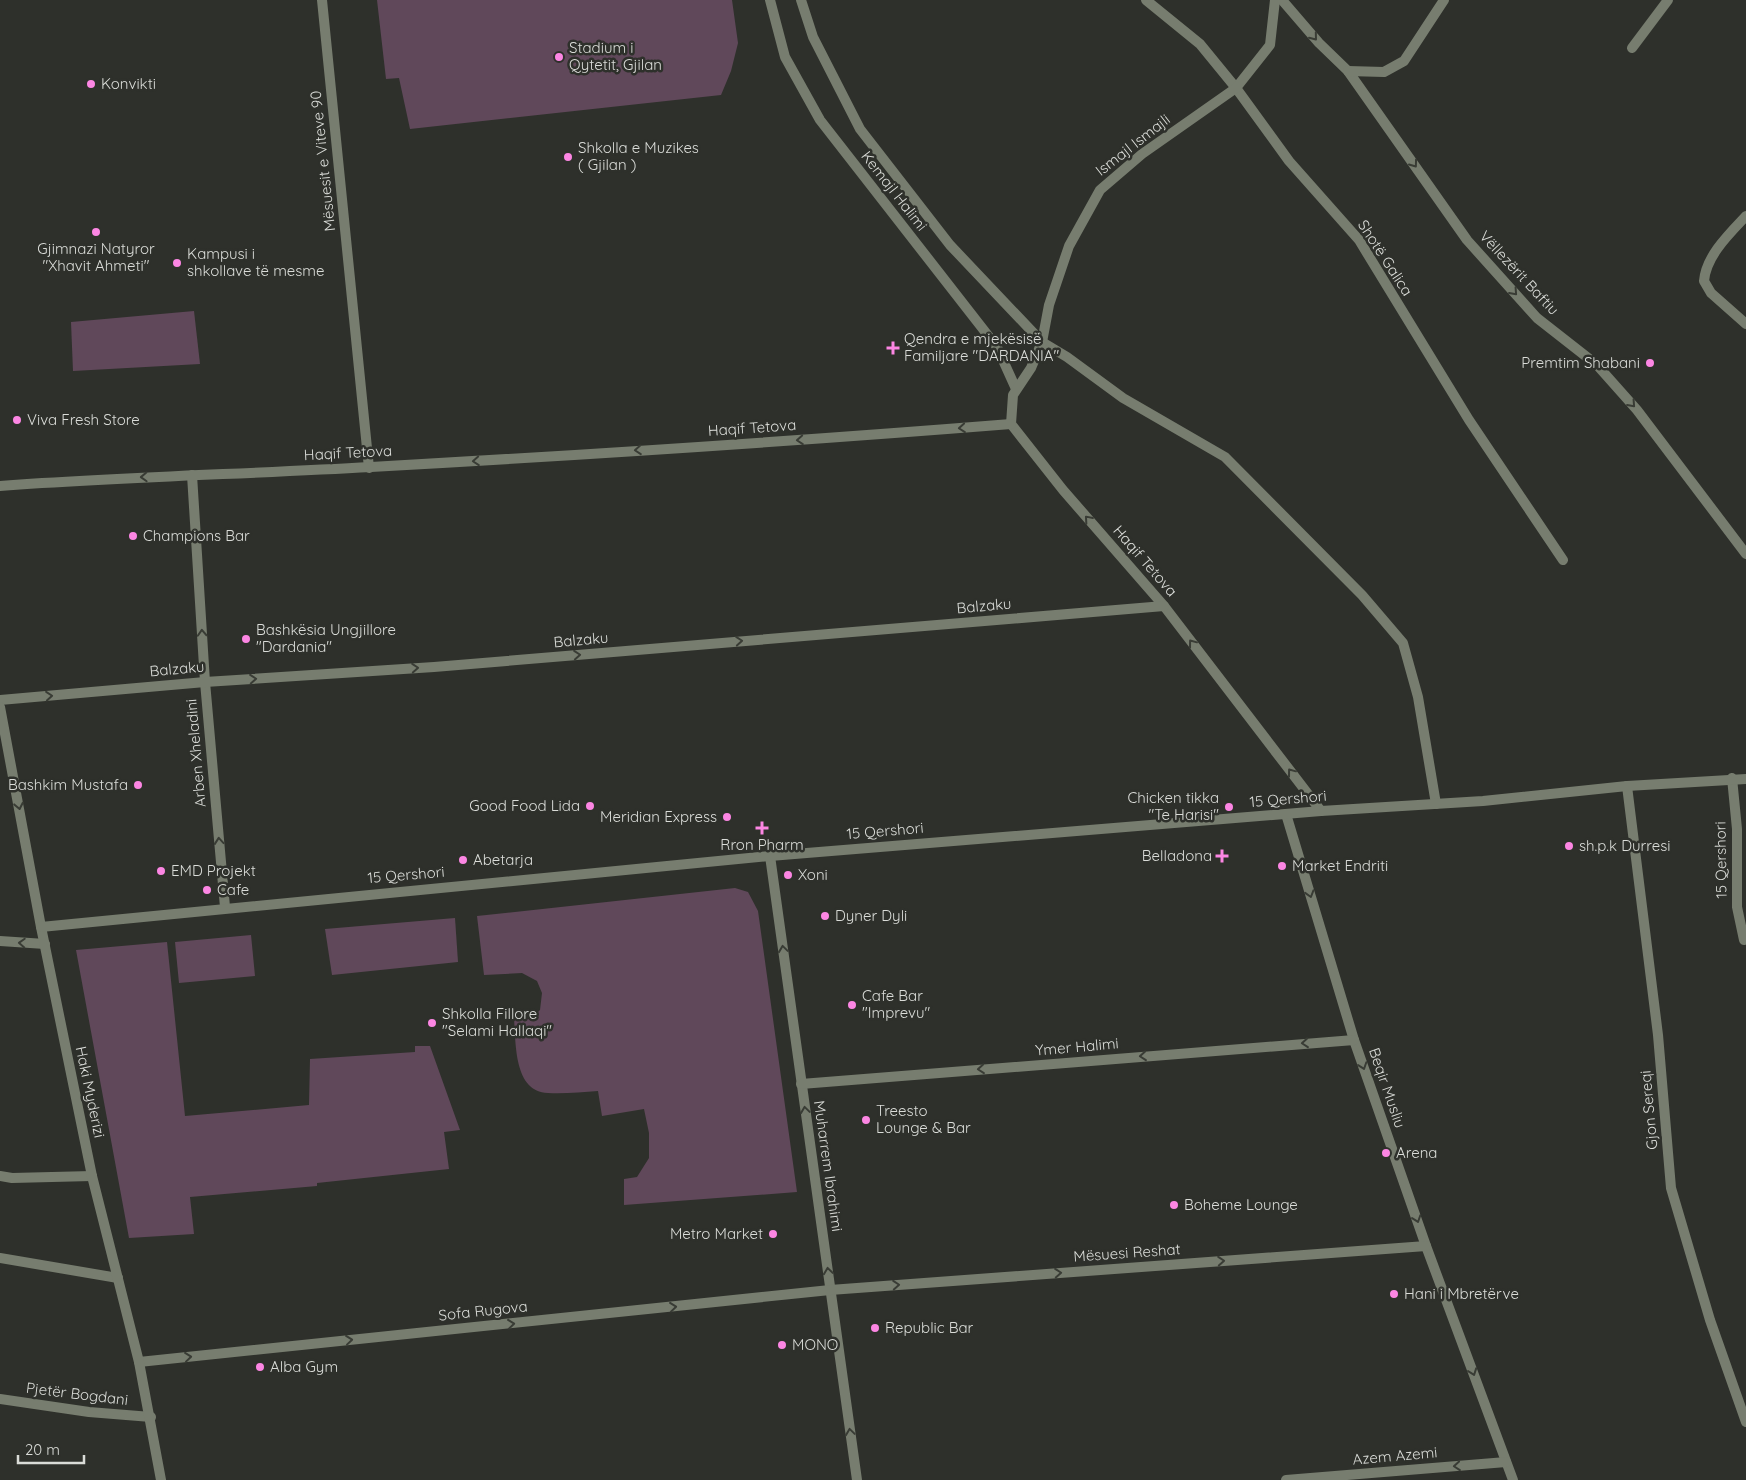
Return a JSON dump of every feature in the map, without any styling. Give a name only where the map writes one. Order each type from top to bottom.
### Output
[{"type":"street","name":"Mësuesit e Viteve 90","points":[[322,0],[369,468]]},
{"type":"street","name":"Kemajl Halimi","points":[[770,0],[785,57],[820,120],[997,347],[1016,389]]},
{"type":"street","points":[[801,0],[813,37],[860,129],[950,245],[1042,342],[1067,357],[1123,398],[1225,458],[1362,595],[1403,643],[1418,697],[1436,804]]},
{"type":"street","name":"Shotë Galica","points":[[1146,0],[1200,44],[1236,88],[1290,161],[1359,240],[1469,420],[1563,560]]},
{"type":"street","name":"Ismajl Ismajli","points":[[1011,424],[1016,389],[1030,368],[1042,342],[1049,305],[1069,246],[1100,190],[1142,154],[1236,88],[1270,45],[1275,0]]},
{"type":"street","name":"Vëllezërit Baftiu","points":[[1282,0],[1348,72],[1467,240],[1537,318],[1597,365],[1632,404],[1746,554]]},
{"type":"street","points":[[1348,72],[1384,72],[1404,61],[1444,0]]},
{"type":"street","points":[[1632,48],[1668,0]]},
{"type":"street","points":[[1746,216],[1728,235],[1708,263],[1704,281],[1711,293],[1746,324]]},
{"type":"street","name":"Haqif Tetova","points":[[0,486],[116,478],[369,468],[1011,424],[1063,490],[1164,606],[1321,811]]},
{"type":"street","name":"Arben Xheladini","points":[[192,475],[205,682],[225,907]]},
{"type":"street","name":"Balzaku","points":[[0,700],[1164,606]]},
{"type":"street","name":"Haki Myderizi","points":[[0,707],[41,927],[92,1176],[139,1362],[151,1417],[161,1480]]},
{"type":"street","name":"15 Qershori","points":[[41,927],[225,907],[770,856],[1321,811],[1436,804],[1627,786],[1732,778],[1746,779]]},
{"type":"street","name":"15 Qershori","points":[[1732,778],[1737,829],[1736,907],[1744,940]]},
{"type":"street","name":"Gjon Sereqi","points":[[1627,786],[1658,1035],[1672,1188],[1710,1320],[1746,1422]]},
{"type":"street","name":"Beqir Musliu","points":[[1286,814],[1354,1040],[1426,1246],[1513,1480]]},
{"type":"street","name":"Muharrem Ibrahimi","points":[[770,856],[857,1480]]},
{"type":"street","points":[[0,941],[45,944]]},
{"type":"street","name":"Ymer Halimi","points":[[802,1084],[1354,1040]]},
{"type":"street","points":[[0,1176],[12,1178],[92,1176]]},
{"type":"street","name":"Mësuesi Reshat","points":[[830,1290],[1426,1246]]},
{"type":"street","points":[[0,1258],[118,1278]]},
{"type":"street","name":"Sofa Rugova","points":[[139,1362],[830,1290]]},
{"type":"street","name":"Pjetër Bogdani","points":[[0,1399],[89,1412],[151,1417]]},
{"type":"street","name":"Azem Azemi","points":[[1286,1480],[1506,1462]]},
{"type":"shaded area","name":"Stadium i Qytetit, Gjilan","points":[[377,0],[732,0],[738,43],[731,71],[721,95],[410,129],[399,78],[386,79]]},
{"type":"shaded area","points":[[194,311],[200,364],[73,371],[71,322]]},
{"type":"shaded area","points":[[735,888],[748,892],[758,911],[797,1192],[624,1205],[624,1179],[637,1177],[649,1158],[649,1133],[644,1109],[602,1116],[598,1091],[548,1093],[537,1091],[529,1085],[519,1065],[514,1019],[531,1019],[540,1010],[542,993],[537,981],[522,973],[484,975],[477,916]]},
{"type":"shaded area","points":[[455,918],[458,962],[332,975],[325,929]]},
{"type":"shaded area","points":[[251,935],[255,976],[179,983],[175,942]]},
{"type":"shaded area","points":[[167,942],[185,1116],[309,1105],[310,1059],[415,1052],[415,1046],[430,1046],[460,1130],[444,1132],[449,1169],[317,1183],[317,1186],[190,1197],[194,1234],[129,1238],[76,950]]},
{"type":"place","name":"Stadium i Qytetit, Gjilan","points":[[559,57]]},
{"type":"place","name":"Konvikti","points":[[91,84]]},
{"type":"place","name":"Shkolla e Muzikes ( Gjilan )","points":[[568,157]]},
{"type":"place","name":"Gjimnazi Natyror \"Xhavit Ahmeti\"","points":[[96,232]]},
{"type":"place","name":"Kampusi i shkollave të mesme","points":[[177,263]]},
{"type":"place","name":"Qendra e mjekësisë Familjare \"DARDANIA\"","points":[[893,348]]},
{"type":"place","name":"Premtim Shabani","points":[[1650,363]]},
{"type":"place","name":"Viva Fresh Store","points":[[17,420]]},
{"type":"place","name":"Champions Bar","points":[[133,536]]},
{"type":"place","name":"Bashkësia Ungjillore \"Dardania\"","points":[[246,639]]},
{"type":"place","name":"Bashkim Mustafa","points":[[138,785]]},
{"type":"place","name":"Good Food Lida","points":[[590,806]]},
{"type":"place","name":"Chicken tikka \"Te Harisi\"","points":[[1229,807]]},
{"type":"place","name":"Meridian Express","points":[[727,817]]},
{"type":"place","name":"Rron Pharm","points":[[762,828]]},
{"type":"place","name":"sh.p.k Durresi","points":[[1569,846]]},
{"type":"place","name":"Belladona","points":[[1222,856]]},
{"type":"place","name":"Abetarja","points":[[463,860]]},
{"type":"place","name":"Market Endriti","points":[[1282,866]]},
{"type":"place","name":"EMD Projekt","points":[[161,871]]},
{"type":"place","name":"Xoni","points":[[788,875]]},
{"type":"place","name":"Cafe","points":[[207,890]]},
{"type":"place","name":"Dyner Dyli","points":[[825,916]]},
{"type":"place","name":"Cafe Bar \"Imprevu\"","points":[[852,1005]]},
{"type":"place","name":"Shkolla Fillore \"Selami Hallaqi\"","points":[[432,1023]]},
{"type":"place","name":"Treesto Lounge & Bar","points":[[866,1120]]},
{"type":"place","name":"Arena","points":[[1386,1153]]},
{"type":"place","name":"Boheme Lounge","points":[[1174,1205]]},
{"type":"place","name":"Metro Market","points":[[773,1234]]},
{"type":"place","name":"Hani i Mbretërve","points":[[1394,1294]]},
{"type":"place","name":"Republic Bar","points":[[875,1328]]},
{"type":"place","name":"MONO","points":[[782,1345]]},
{"type":"place","name":"Alba Gym","points":[[260,1367]]}]
